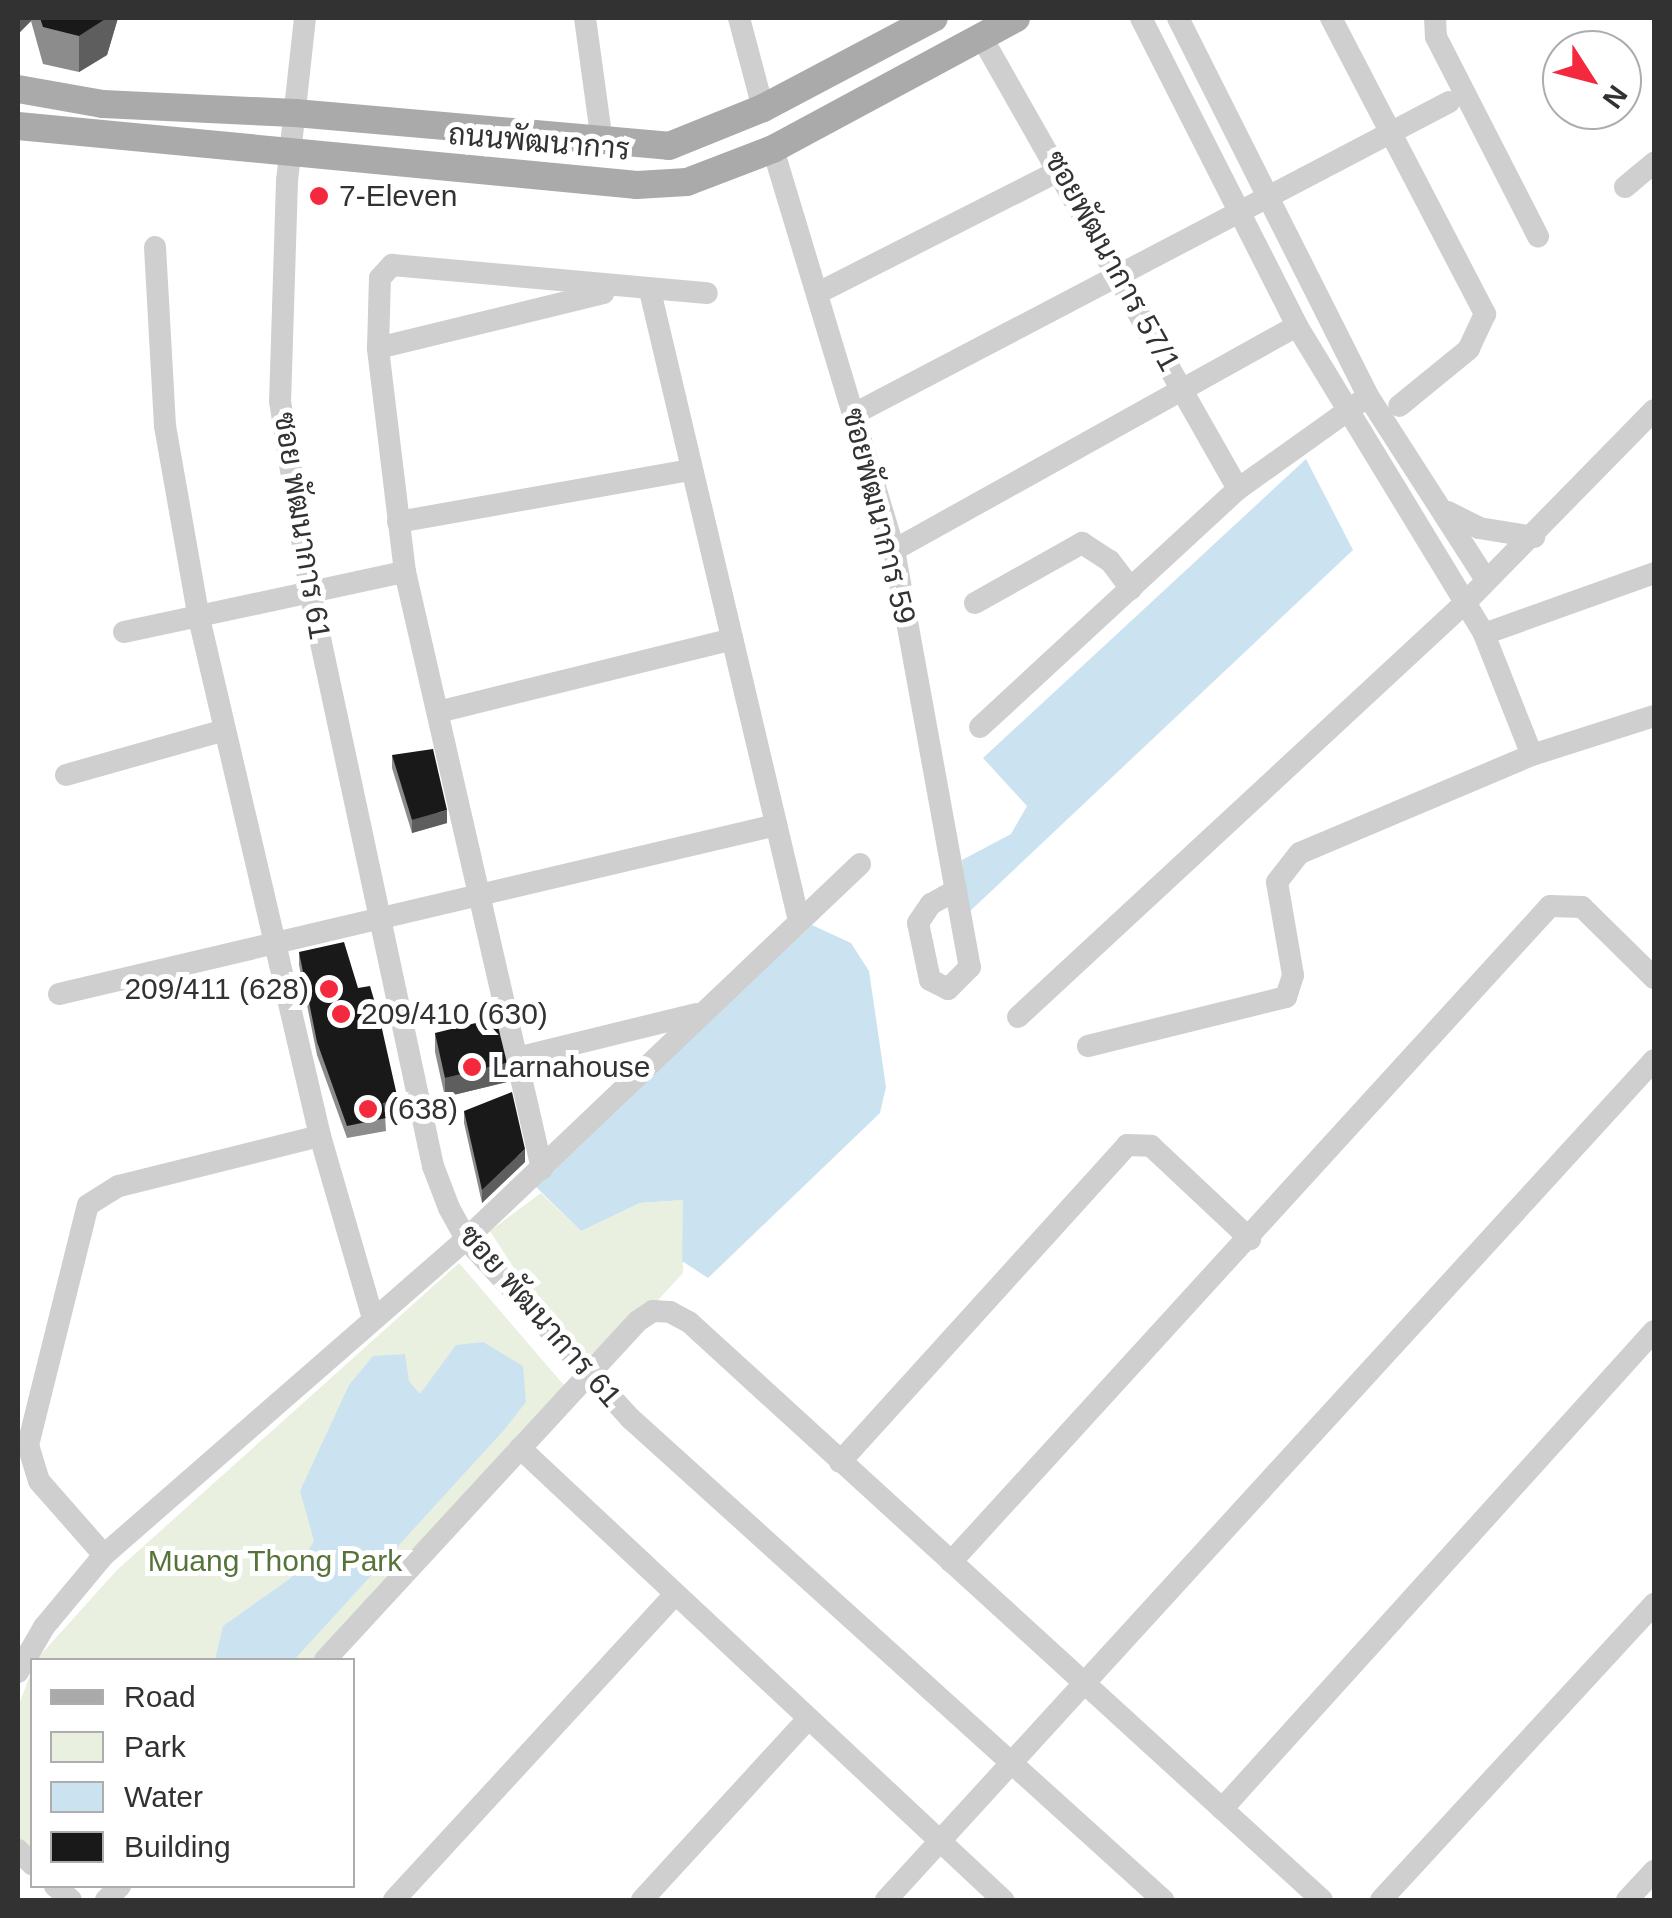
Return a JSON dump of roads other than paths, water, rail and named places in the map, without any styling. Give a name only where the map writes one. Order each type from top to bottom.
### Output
[{"type":"main road","name":"ถนนพัฒนาการ","points":[[18,89],[103,104],[295,113],[602,142],[681,144],[763,108],[934,18]]},
{"type":"main road","name":"ถนนพัฒนาการ","points":[[18,126],[651,184],[708,178],[773,148],[1016,18]]},
{"type":"street","name":"ซอย พัฒนาการ 61","points":[[305,18],[290,152],[277,353],[310,596],[433,1166],[466,1240],[588,1375],[1163,1900]]},
{"type":"street","points":[[585,18],[602,142]]},
{"type":"street","points":[[739,18],[763,108]]},
{"type":"street","points":[[1142,18],[1236,213],[1297,326],[1444,510],[1486,580]]},
{"type":"street","points":[[1178,18],[1269,197],[1359,403],[1484,634],[1532,754]]},
{"type":"street","points":[[1330,18],[1485,314],[1469,349],[1400,406]]},
{"type":"street","points":[[1435,18],[1436,37],[1538,236]]},
{"type":"street","name":"ซอยพัฒนาการ 57/1","points":[[981,36],[1062,169],[1238,488]]},
{"type":"street","points":[[854,414],[1449,102]]},
{"type":"street","name":"ซอยพัฒนาการ 59","points":[[773,148],[894,550],[956,890]]},
{"type":"street","points":[[1626,186],[1654,163]]},
{"type":"street","points":[[818,293],[1062,169]]},
{"type":"street","points":[[156,246],[165,426],[199,618],[222,731],[276,940],[320,1136],[372,1318]]},
{"type":"street","points":[[542,1169],[520,1057],[476,896],[405,572],[378,348],[380,278],[392,264],[619,290],[707,293]]},
{"type":"street","points":[[378,348],[619,290]]},
{"type":"street","points":[[650,292],[799,920]]},
{"type":"street","points":[[894,550],[1297,326]]},
{"type":"street","points":[[980,727],[1238,488],[1359,403]]},
{"type":"street","points":[[1018,1017],[1467,601],[1534,537],[1654,410]]},
{"type":"street","points":[[398,522],[691,470]]},
{"type":"street","points":[[1444,510],[1479,528],[1534,537]]},
{"type":"street","points":[[976,603],[1082,544],[1110,561],[1131,589]]},
{"type":"street","points":[[124,632],[310,596],[405,572]]},
{"type":"street","points":[[1484,634],[1654,573]]},
{"type":"street","points":[[438,712],[732,638]]},
{"type":"street","points":[[1088,1046],[1286,997],[1293,975],[1277,882],[1288,862],[1532,754],[1654,716]]},
{"type":"street","points":[[66,774],[222,731]]},
{"type":"street","points":[[59,994],[776,825]]},
{"type":"street","points":[[18,1672],[44,1627],[104,1555],[466,1240],[696,1014],[860,864]]},
{"type":"street","points":[[951,1562],[1250,1239],[1550,906],[1582,906],[1654,978]]},
{"type":"street","points":[[520,1057],[696,1014]]},
{"type":"street","points":[[886,1900],[1654,1060]]},
{"type":"street","points":[[104,1555],[40,1481],[28,1445],[88,1205],[119,1186],[320,1136]]},
{"type":"street","points":[[840,1462],[1128,1145],[1151,1146],[1250,1239]]},
{"type":"street","points":[[328,1658],[638,1321],[653,1311],[670,1312],[689,1322],[1322,1900]]},
{"type":"street","points":[[1222,1809],[1654,1330]]},
{"type":"street","points":[[520,1448],[805,1722],[1003,1900]]},
{"type":"street","points":[[394,1900],[674,1596]]},
{"type":"street","points":[[1381,1900],[1654,1604]]},
{"type":"street","points":[[642,1900],[805,1722]]},
{"type":"street","points":[[1628,1900],[1654,1871]]},
{"type":"water","points":[[1306,459],[1353,550],[967,914],[962,860],[1011,834],[1027,806],[983,758]]},
{"type":"water","points":[[812,925],[851,943],[869,971],[886,1087],[880,1113],[708,1278],[682,1261],[683,1200],[640,1203],[581,1231],[534,1185]]},
{"type":"water","points":[[483,1342],[523,1366],[526,1402],[296,1658],[215,1658],[223,1626],[291,1578],[314,1541],[300,1491],[349,1385],[373,1356],[405,1354],[409,1381],[420,1394],[456,1345]]},
{"type":"place","name":"7-Eleven","points":[[319,196]]},
{"type":"place","name":"209/411 (628)","points":[[329,989]]},
{"type":"place","name":"209/410 (630)","points":[[341,1014]]},
{"type":"place","name":"Larnahouse","points":[[472,1067]]},
{"type":"place","name":"(638)","points":[[368,1109]]},
{"type":"park label","name":"Muang Thong Park","points":[[275,1561]]}]
